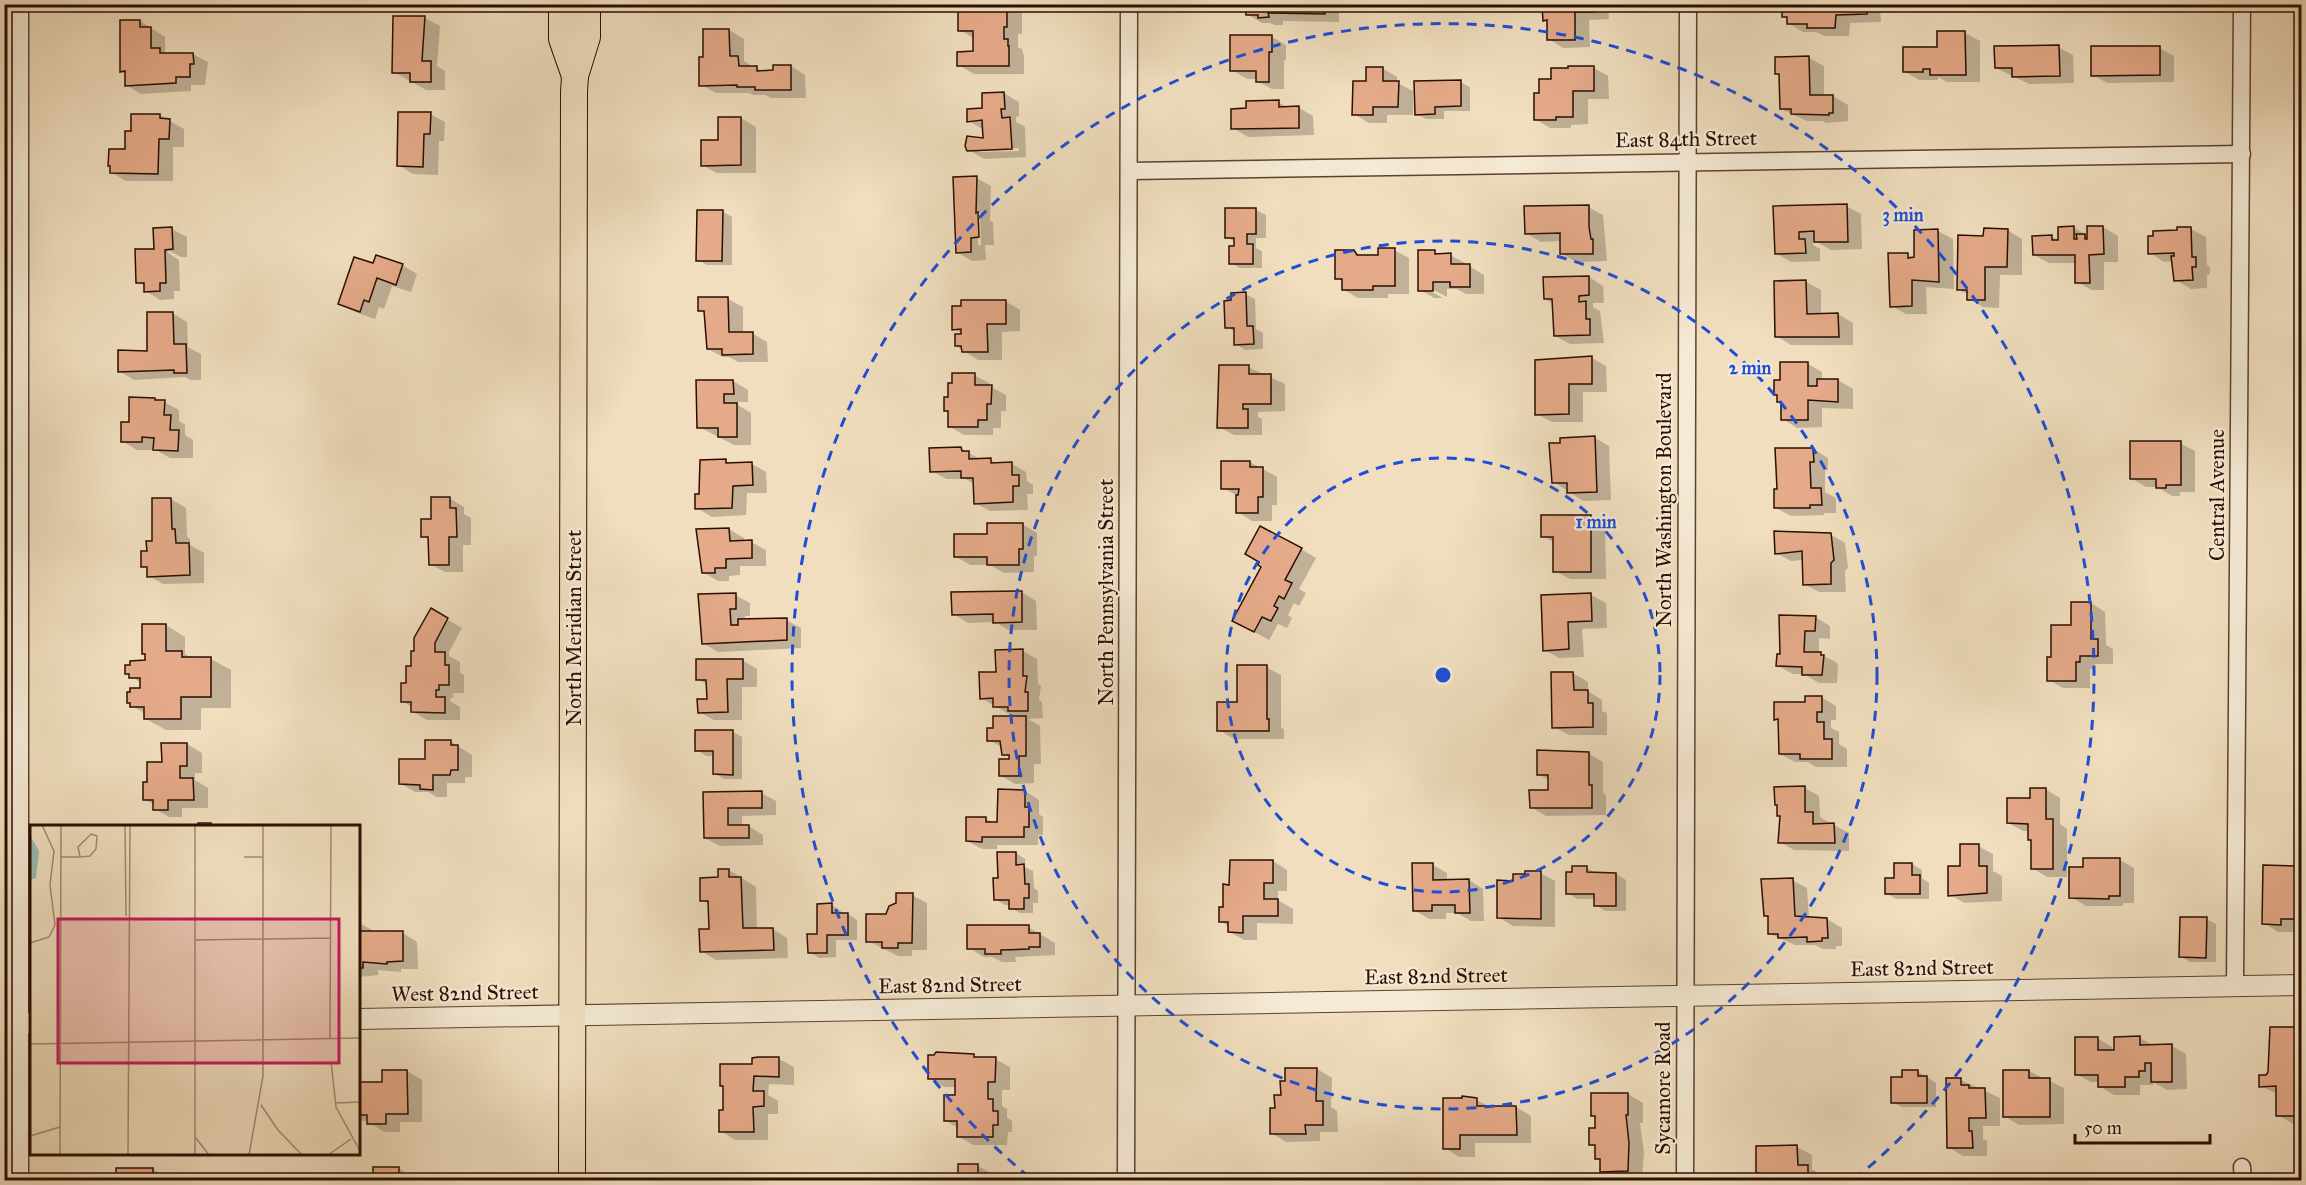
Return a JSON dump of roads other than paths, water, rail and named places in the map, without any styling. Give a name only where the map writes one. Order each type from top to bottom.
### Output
[{"type":"main road","name":"North Meridian Street","points":[[562,4],[562,39],[575,76]]},
{"type":"main road","name":"North Meridian Street","points":[[572,1180],[575,76],[587,38],[587,4]]},
{"type":"street","points":[[20,4],[20,1180]]},
{"type":"street","name":"North Pennsylvania Street","points":[[1126,1180],[1130,4]]},
{"type":"street","name":"North Washington Boulevard","points":[[1685,996],[1688,4]]},
{"type":"street","name":"Central Avenue","points":[[2235,986],[2242,4]]},
{"type":"street","name":"East 84th Street","points":[[1130,171],[2242,154]]},
{"type":"street","name":"East 82nd Street","points":[[571,1015],[2301,985]]},
{"type":"street","name":"Sycamore Road","points":[[1685,996],[1685,1180]]},
{"type":"street","name":"West 82nd Street","points":[[360,1019],[571,1015]]}]
